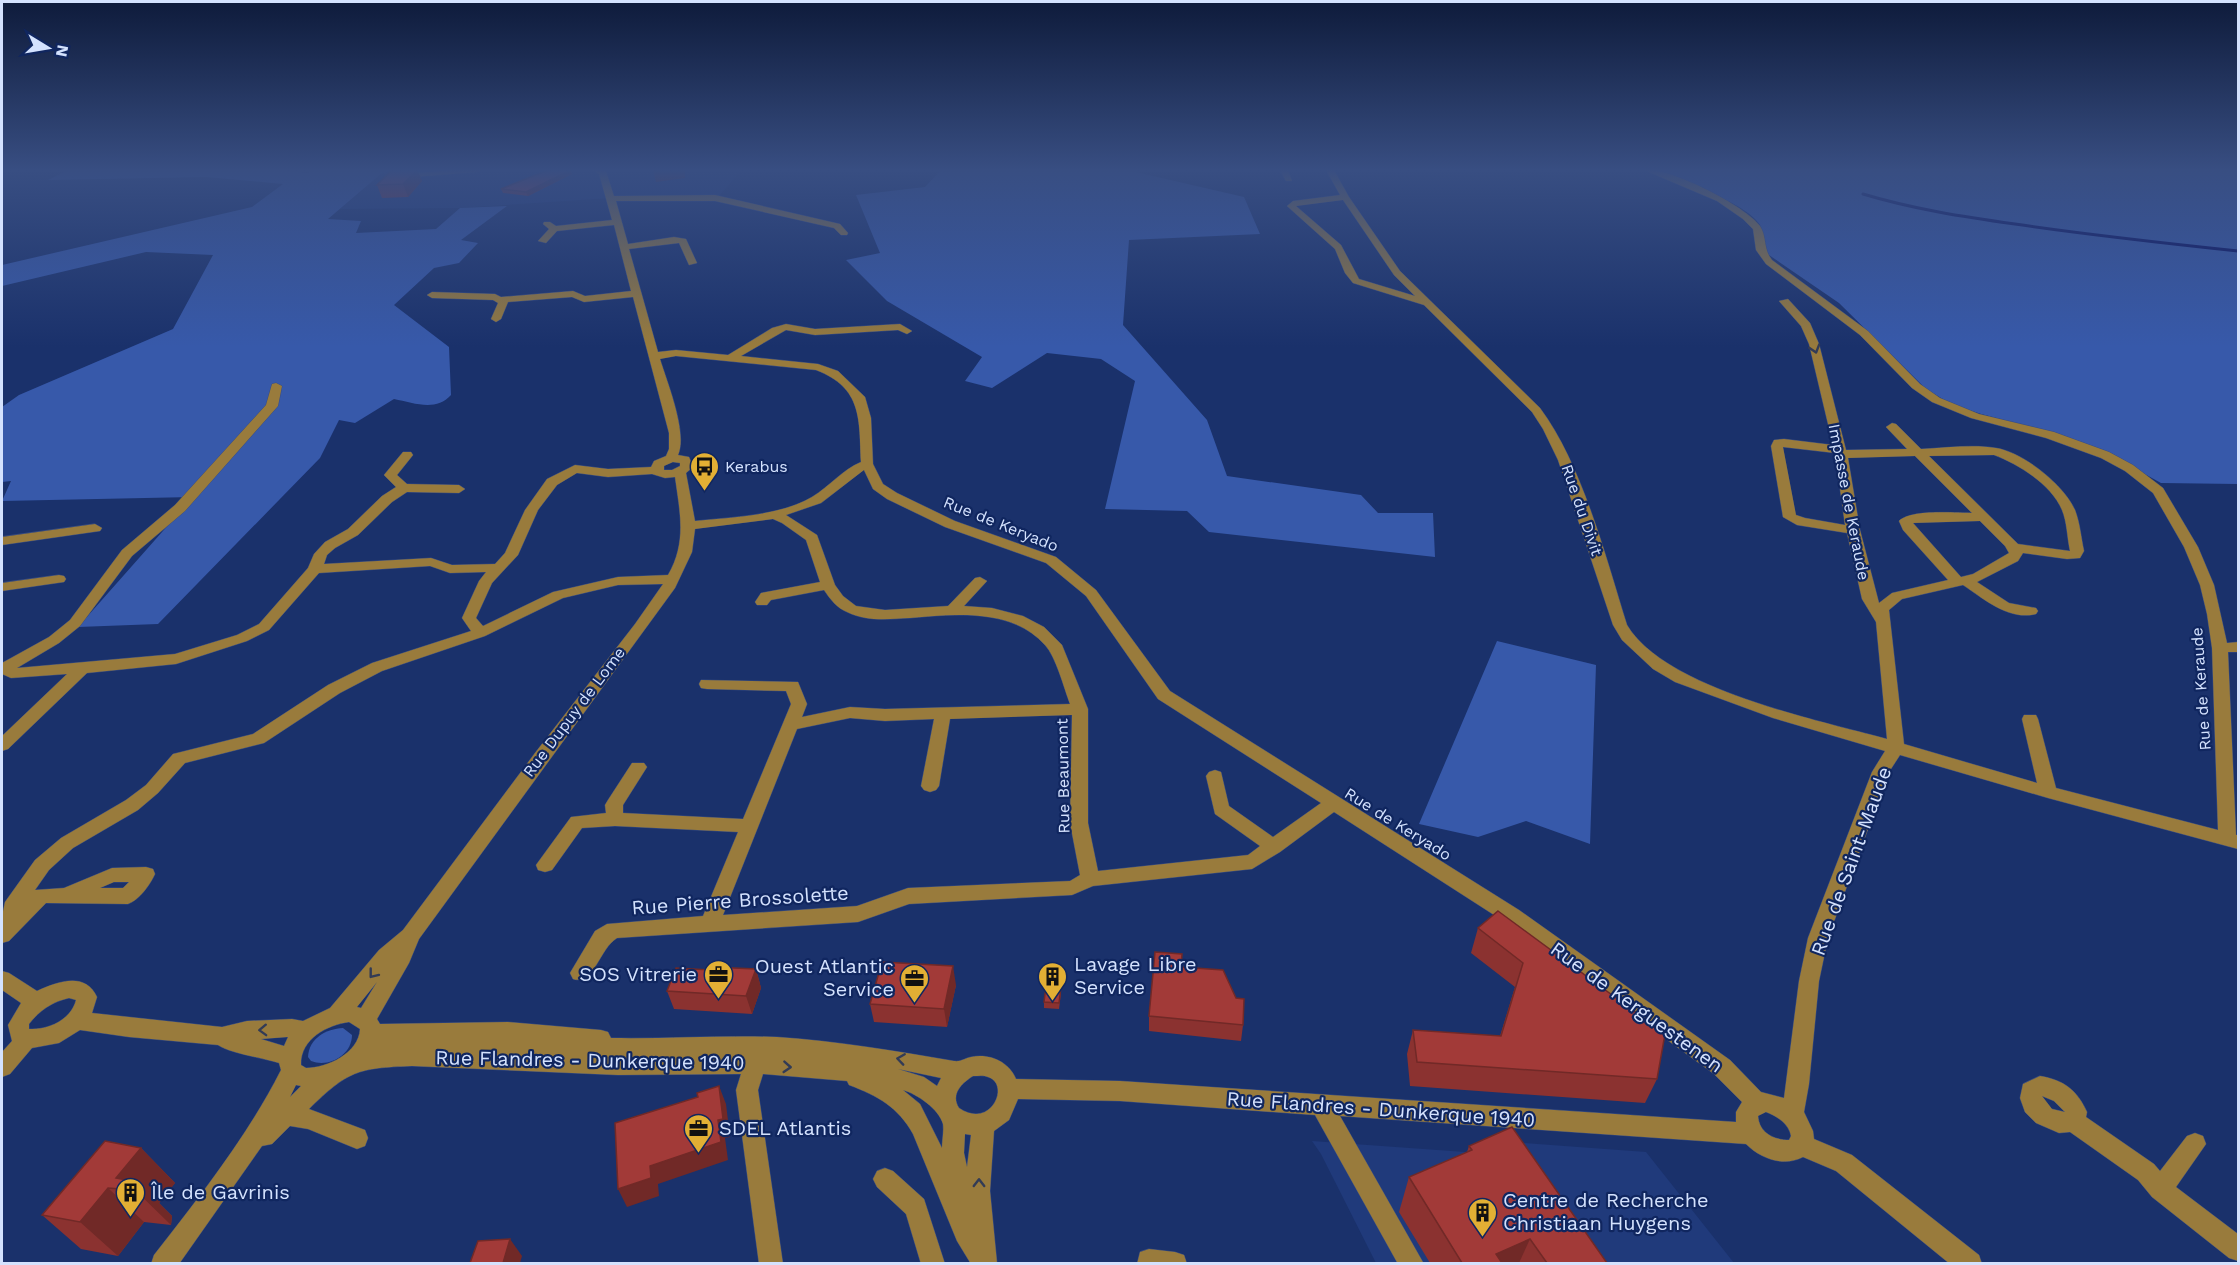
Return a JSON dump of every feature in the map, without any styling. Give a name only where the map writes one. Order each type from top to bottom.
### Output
[{"type":"street","points":[[543,242],[549,229]]},
{"type":"street","points":[[618,229],[675,434],[675,449],[671,458],[658,464],[656,470]]},
{"type":"street","points":[[841,229],[844,232]]},
{"type":"street","points":[[1314,229],[1338,248],[1350,274],[1356,281],[1426,303]]},
{"type":"street","name":"Rue du Divit","points":[[1366,229],[1381,253],[1426,303],[1536,410],[1548,425],[1557,440],[1586,518],[1620,625],[1627,637],[1645,655],[1681,678],[1728,697],[1896,747]]},
{"type":"street","name":"Rue de Keraude","points":[[1757,229],[1758,245],[1762,255],[1769,262],[1829,304],[1864,333],[1916,386],[1947,406],[2083,446],[2129,468],[2158,491],[2191,547],[2207,585],[2220,648],[2233,840]]},
{"type":"street","points":[[623,247],[674,240],[683,241],[692,263]]},
{"type":"street","points":[[573,294],[574,282]]},
{"type":"street","points":[[432,295],[495,297],[504,300],[573,294],[584,299],[636,294]]},
{"type":"street","points":[[496,319],[504,300]]},
{"type":"street","name":"Impasse de Keraude","points":[[1784,301],[1806,325],[1814,344],[1840,452],[1853,530],[1869,599],[1884,623],[1896,747]]},
{"type":"street","points":[[729,359],[776,330],[786,327],[815,332],[900,327],[907,331]]},
{"type":"street","name":"Rue de Keryado","points":[[656,360],[694,356],[818,367],[834,373],[859,397],[865,418],[867,464],[878,486],[892,496],[950,524],[1051,560],[1091,593],[1164,695],[1332,804],[1512,916]]},
{"type":"street","points":[[6,671],[54,640],[75,623],[127,553],[180,508],[272,406],[276,386]]},
{"type":"street","points":[[1884,623],[1882,609],[1891,599],[1978,577],[2013,558],[2016,553],[2014,548],[1892,427]]},
{"type":"street","points":[[1853,530],[1802,522],[1791,517],[1778,443],[1840,452],[1995,451],[2014,460],[2055,489],[2068,509],[2076,553],[2067,555],[2014,548]]},
{"type":"street","points":[[404,488],[390,475],[407,455]]},
{"type":"street","name":"Rue Dupuy de Lome","points":[[338,1014],[386,956],[410,936],[523,779],[662,597],[685,552],[690,526],[680,472],[687,467],[687,462],[671,458]]},
{"type":"street","points":[[690,526],[774,515],[816,500],[854,470],[867,464]]},
{"type":"street","points":[[480,633],[469,618],[486,581],[511,555],[532,510],[546,489],[560,476],[575,469],[608,473],[656,470],[664,474],[680,472]]},
{"type":"street","points":[[6,671],[83,668],[176,659],[242,638],[264,627],[315,569],[321,554],[330,545],[354,532],[387,499],[404,488],[459,489]]},
{"type":"street","name":"Rue Beaumont","points":[[774,515],[787,520],[812,538],[828,585],[838,599],[851,609],[868,614],[885,615],[952,610],[992,613],[1018,619],[1039,630],[1054,645],[1080,709],[1079,823],[1090,879]]},
{"type":"street","points":[[1983,517],[1913,518],[1906,521],[1908,527],[1962,581],[2005,607],[2031,611]]},
{"type":"street","points":[[2,541],[95,528]]},
{"type":"street","points":[[315,569],[431,562],[450,569],[497,568]]},
{"type":"street","points":[[2,587],[59,579]]},
{"type":"street","points":[[4,932],[15,902],[42,865],[67,843],[132,805],[152,789],[179,758],[258,739],[334,689],[377,667],[480,633],[558,595],[618,581],[672,579]]},
{"type":"street","points":[[952,610],[980,581]]},
{"type":"street","points":[[762,602],[766,596],[828,585]]},
{"type":"street","points":[[2220,648],[2238,647]]},
{"type":"street","points":[[2,745],[83,668]]},
{"type":"street","points":[[707,684],[792,686],[799,704],[710,924]]},
{"type":"street","points":[[790,724],[852,712],[870,711],[885,714],[1080,709]]},
{"type":"street","points":[[930,786],[943,712]]},
{"type":"street","points":[[2030,719],[2048,792]]},
{"type":"street","name":"Rue de Saint-Maude","points":[[1792,1115],[1798,1084],[1809,981],[1818,938],[1881,772],[1896,747],[2048,792],[2233,840]]},
{"type":"street","points":[[615,819],[614,805],[638,767]]},
{"type":"street","points":[[1215,776],[1221,809],[1274,847]]},
{"type":"street","name":"Rue Pierre Brossolette","points":[[580,973],[602,937],[614,930],[858,914],[908,896],[1072,888],[1090,879],[1252,862],[1332,804]]},
{"type":"street","points":[[545,865],[577,822],[615,819],[749,826]]},
{"type":"street","points":[[4,932],[41,895],[66,895]]},
{"type":"street","name":"Rue de Kerguestenen","points":[[1512,916],[1722,1067],[1757,1103]]},
{"type":"street","name":"Rue Dupuy de Lome","points":[[368,1027],[410,936]]},
{"type":"street","points":[[2,979],[36,1002]]},
{"type":"street","points":[[77,989],[87,997],[83,1012],[76,1020],[46,1038],[27,1039],[17,1031],[21,1017],[36,1002],[58,991],[77,989]]},
{"type":"street","points":[[163,1263],[249,1150],[271,1114],[291,1064],[292,1048],[305,1031],[326,1018],[338,1014],[359,1015],[368,1027],[367,1044],[352,1063],[328,1076],[249,1150]]},
{"type":"street","points":[[76,1020],[129,1028],[222,1036],[248,1030],[292,1028],[305,1031]]},
{"type":"street","name":"Rue Flandres - Dunkerque 1940","points":[[368,1027],[390,1043],[644,1047],[755,1046],[880,1056],[910,1060],[958,1072]]},
{"type":"street","points":[[222,1036],[230,1042],[255,1046],[291,1064],[299,1076],[307,1078],[328,1076]]},
{"type":"street","points":[[2,1067],[27,1039]]},
{"type":"street","name":"Rue Flandres - Dunkerque 1940","points":[[352,1063],[384,1057],[412,1056],[618,1065],[755,1064],[876,1073],[916,1084],[949,1112]]},
{"type":"street","points":[[755,1064],[747,1090],[771,1263]]},
{"type":"street","points":[[949,1112],[974,1126],[984,1124],[1001,1114],[1009,1098],[1010,1090],[1003,1075],[988,1066],[973,1065],[958,1072],[946,1086],[953,1153],[965,1216],[965,1233]]},
{"type":"street","name":"Rue Flandres - Dunkerque 1940","points":[[829,1070],[881,1086],[912,1110],[922,1128],[965,1233],[985,1263]]},
{"type":"street","name":"Rue Flandres - Dunkerque 1940","points":[[1010,1090],[1035,1088],[1120,1091],[1752,1134]]},
{"type":"street","points":[[1757,1103],[1775,1104],[1792,1115],[1802,1131],[1801,1145],[1795,1150],[1778,1151],[1759,1142],[1748,1126],[1747,1112],[1757,1103]]},
{"type":"street","points":[[1322,1105],[1412,1263]]},
{"type":"street","points":[[286,1115],[308,1119],[357,1137]]},
{"type":"street","points":[[2073,1121],[2146,1172],[2160,1189],[2238,1249]]},
{"type":"street","points":[[984,1124],[979,1148],[979,1201],[985,1263]]},
{"type":"street","points":[[2160,1189],[2195,1144]]},
{"type":"street","points":[[1801,1145],[1844,1163],[1970,1263]]},
{"type":"street","points":[[885,1179],[916,1207],[933,1263]]},
{"type":"street","points":[[1149,1263],[1149,1261],[1175,1263]]},
{"type":"shaded area","points":[[157,229],[358,229],[356,233],[476,229],[461,240],[478,243],[459,263],[434,268],[394,305],[449,347],[451,395],[432,405],[394,399],[355,423],[339,420],[320,458],[158,624],[78,627],[193,497],[2,501],[11,481],[2,482],[2,407],[19,395],[173,329],[213,255],[146,252],[2,286],[2,265]]},
{"type":"shaded area","points":[[870,229],[1258,229],[1260,234],[1129,240],[1123,325],[1207,420],[1227,476],[1361,495],[1378,513],[1433,513],[1435,557],[1209,532],[1187,511],[1105,509],[1135,381],[1101,359],[1047,353],[992,388],[965,381],[982,357],[887,301],[846,260],[880,253]]},
{"type":"shaded area","points":[[1761,229],[2238,229],[2238,484],[2161,483],[2110,455],[2065,436],[1951,404],[1926,389],[1839,303],[1766,253]]},
{"type":"shaded area","points":[[1497,641],[1596,665],[1590,844],[1526,821],[1478,837],[1419,824]]},
{"type":"shaded area","points":[[343,1028],[352,1035],[344,1054],[325,1063],[311,1061],[308,1057],[309,1050],[315,1040],[330,1030]]},
{"type":"shaded area","points":[[1483,1140],[1646,1152],[1734,1263],[1376,1263],[1321,1154],[1312,1141],[1479,1153]]},
{"type":"building","points":[[1498,911],[1665,1034],[1657,1079],[1417,1062],[1413,1030],[1501,1036],[1523,963],[1478,928]]},
{"type":"building","points":[[1155,952],[1182,954],[1181,967],[1223,970],[1236,998],[1244,999],[1243,1025],[1149,1016]]},
{"type":"building","points":[[882,962],[953,966],[944,1009],[870,1004]]},
{"type":"building","points":[[711,967],[756,969],[746,996],[667,991],[676,968],[710,970]]},
{"type":"building","points":[[1046,986],[1061,987],[1059,1003],[1044,1002]]},
{"type":"building","points":[[719,1086],[723,1119],[718,1120],[721,1142],[650,1166],[651,1178],[618,1189],[615,1123],[698,1097],[697,1093]]},
{"type":"building","points":[[1512,1127],[1607,1263],[1547,1263],[1530,1239],[1496,1254],[1502,1263],[1462,1263],[1409,1177],[1472,1150],[1469,1146]]},
{"type":"building","points":[[105,1141],[141,1148],[116,1178],[137,1182],[135,1190],[108,1188],[80,1222],[42,1215]]},
{"type":"building","points":[[510,1239],[503,1263],[470,1263],[478,1241]]},
{"type":"waterway","points":[[2056,229],[2238,251]]},
{"type":"place","name":"Kerabus","points":[[704,492]]},
{"type":"place","name":"SOS Vitrerie","points":[[718,1000]]},
{"type":"place","name":"Lavage Libre Service","points":[[1053,1002]]},
{"type":"place","name":"Ouest Atlantic Service","points":[[915,1004]]},
{"type":"place","name":"SDEL Atlantis","points":[[698,1154]]},
{"type":"place","name":"Île de Gavrinis","points":[[130,1218]]},
{"type":"place","name":"Centre de Recherche Christiaan Huygens","points":[[1482,1238]]}]
